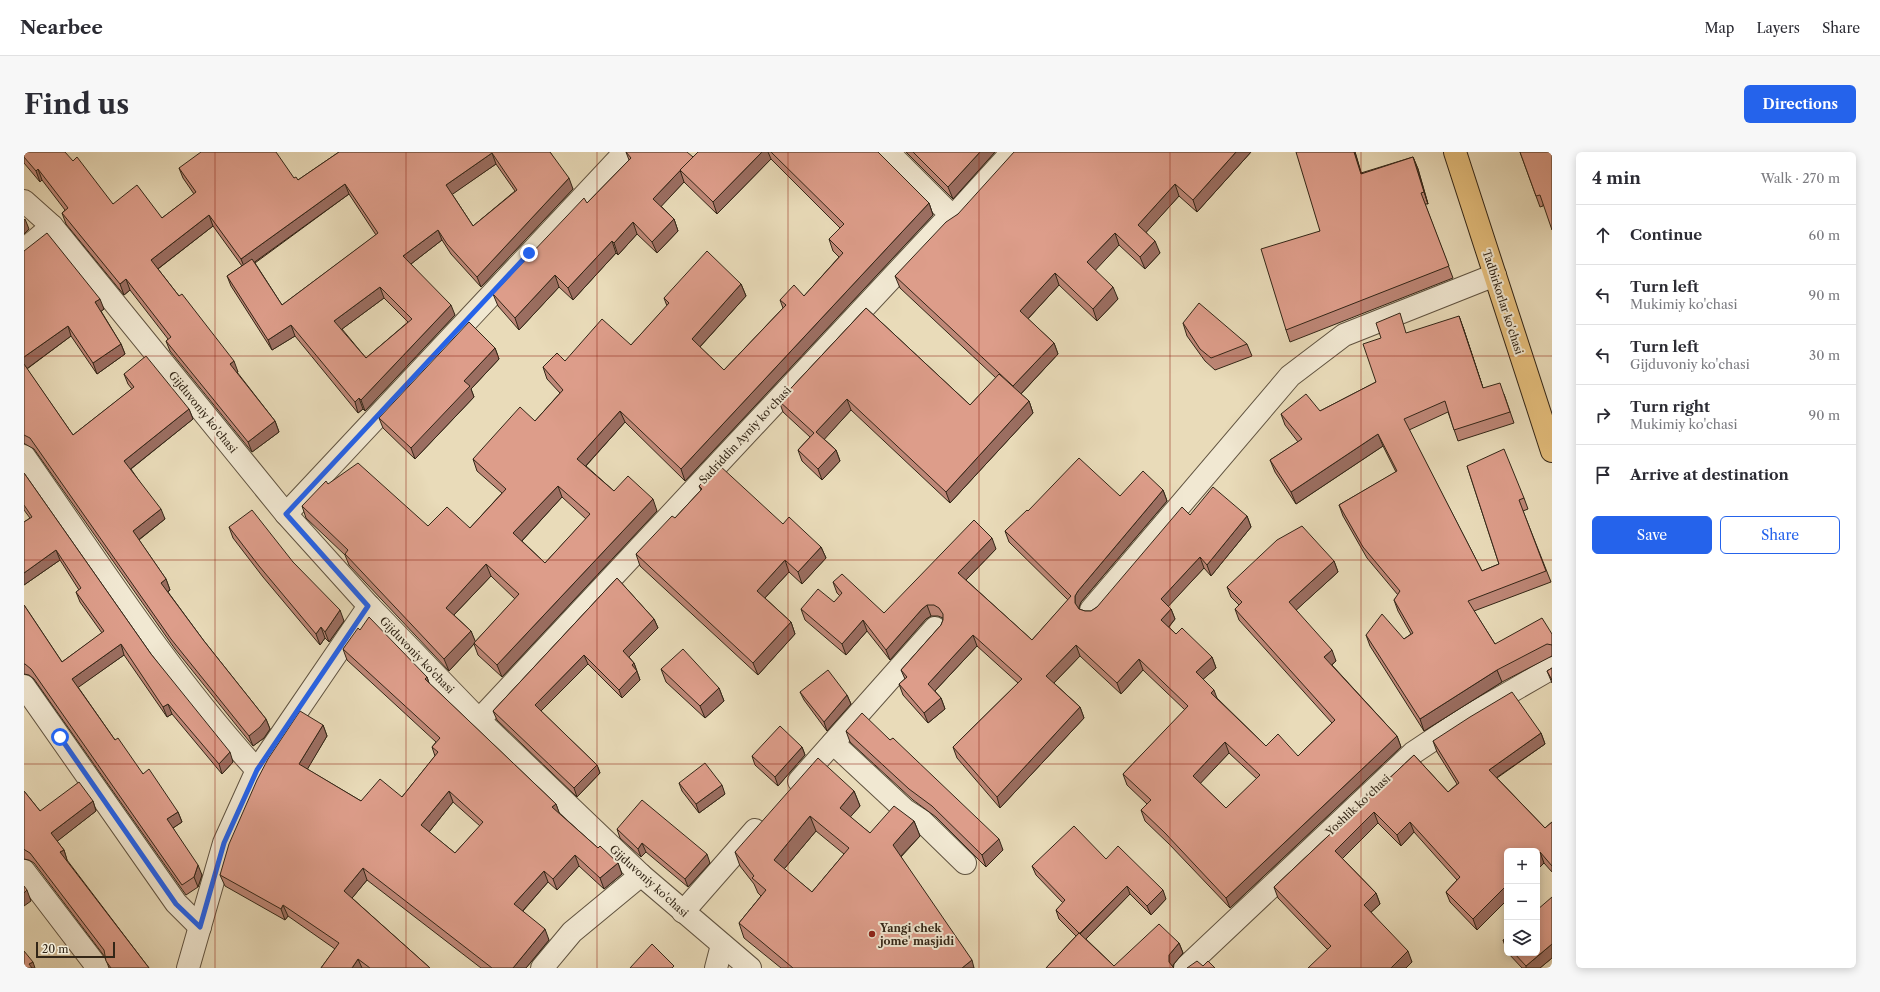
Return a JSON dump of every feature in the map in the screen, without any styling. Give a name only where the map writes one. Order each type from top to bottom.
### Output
[{"type":"main road","name":"Tadbirkorlar ko'chasi","points":[[1455,152],[1552,451]]},
{"type":"street","points":[[286,514],[625,152]]},
{"type":"street","points":[[888,152],[953,217]]},
{"type":"street","name":"Sadriddin Ayniy koʻchasi","points":[[479,720],[937,230],[953,217],[1012,152]]},
{"type":"street","name":"Gijduvoniy ko'chasi","points":[[24,201],[52,226],[286,514],[368,606],[479,720],[640,875],[750,968]]},
{"type":"street","points":[[24,250],[52,226]]},
{"type":"street","points":[[1091,610],[1290,376],[1344,335],[1495,276]]},
{"type":"street","points":[[24,456],[168,661],[222,732],[257,770]]},
{"type":"street","points":[[188,968],[224,843],[257,770],[368,606]]},
{"type":"street","points":[[786,795],[935,628]]},
{"type":"street","name":"Yoshlik koʻchasi","points":[[1185,968],[1413,753],[1467,717],[1552,668]]},
{"type":"street","points":[[24,686],[176,904],[200,927]]},
{"type":"street","points":[[833,743],[905,810],[922,821],[965,863]]},
{"type":"street","points":[[683,912],[771,813]]},
{"type":"street","points":[[24,871],[98,968]]},
{"type":"street","points":[[542,968],[572,932],[640,875]]},
{"type":"street","points":[[716,968],[722,945]]},
{"type":"building","points":[[24,152],[65,152],[73,161],[77,157],[113,204],[137,185],[162,218],[196,192],[179,168],[201,152],[276,152],[294,178],[296,177],[298,180],[339,152],[550,152],[569,178],[477,277],[447,244],[438,230],[403,256],[451,305],[361,400],[359,398],[355,402],[291,325],[268,340],[227,276],[252,259],[282,305],[378,233],[345,184],[241,259],[209,215],[151,260],[179,296],[182,294],[234,361],[230,364],[275,421],[248,442],[166,341],[171,337],[126,279],[120,284],[62,213],[68,208],[38,169],[36,171],[24,157]],"holes":[[[492,153],[517,190],[473,226],[446,185]],[[380,287],[412,319],[366,358],[334,321]]]},
{"type":"building","points":[[626,152],[687,152],[693,157],[653,199],[674,219],[652,242],[633,222],[614,243],[612,241],[568,288],[555,275],[515,318],[493,294],[584,198],[587,203],[631,158]]},
{"type":"building","points":[[698,152],[762,152],[713,202],[680,170]]},
{"type":"building","points":[[771,152],[878,152],[929,203],[681,469],[620,411],[577,459],[614,491],[628,476],[653,499],[497,665],[474,643],[519,594],[486,564],[446,608],[471,631],[444,659],[345,554],[348,550],[302,506],[326,481],[328,484],[358,463],[428,526],[447,507],[470,528],[506,489],[473,459],[520,407],[535,421],[563,390],[543,367],[557,353],[565,361],[602,319],[631,345],[669,303],[664,298],[707,251],[741,284],[692,339],[724,370],[786,305],[780,300],[794,285],[804,296],[843,253],[829,239],[844,224]],"holes":[[[558,486],[590,514],[545,563],[513,533]]]},
{"type":"building","points":[[913,152],[980,152],[948,187]]},
{"type":"building","points":[[1014,152],[1236,152],[1193,200],[1175,184],[1138,225],[1155,241],[1140,257],[1115,233],[1087,262],[1113,287],[1093,309],[1055,273],[1020,311],[1054,343],[1013,386],[895,276],[946,222],[958,214]]},
{"type":"building","points":[[1296,152],[1354,152],[1361,174],[1413,157],[1424,192],[1421,193],[1449,266],[1286,330],[1261,249],[1320,231]]},
{"type":"building","points":[[1520,152],[1552,152],[1552,230],[1540,195],[1536,196]]},
{"type":"building","points":[[47,233],[100,299],[95,302],[121,344],[93,363],[68,326],[24,357],[24,251]]},
{"type":"building","points":[[1199,303],[1247,344],[1211,358],[1200,349],[1183,323]]},
{"type":"building","points":[[866,308],[970,405],[999,374],[1029,401],[946,492],[847,399],[816,432],[836,450],[818,469],[798,450],[814,433],[779,401]]},
{"type":"building","points":[[1400,313],[1406,333],[1459,316],[1483,388],[1500,383],[1510,412],[1454,430],[1445,401],[1404,419],[1482,571],[1499,564],[1467,466],[1504,449],[1524,498],[1519,500],[1546,571],[1468,601],[1495,644],[1542,618],[1552,634],[1552,645],[1547,644],[1497,670],[1420,719],[1366,635],[1382,614],[1404,639],[1413,633],[1394,600],[1400,591],[1363,547],[1339,505],[1397,471],[1378,434],[1291,492],[1270,460],[1302,439],[1281,414],[1306,394],[1320,411],[1376,382],[1363,344],[1381,338],[1376,323]]},
{"type":"building","points":[[469,322],[495,348],[464,381],[470,386],[411,448],[379,418]]},
{"type":"building","points":[[146,356],[189,409],[124,461],[161,509],[133,531],[166,579],[161,583],[204,641],[266,719],[260,727],[249,736],[171,639],[30,438],[24,435],[24,364],[73,435],[134,387],[124,374]]},
{"type":"building","points":[[1079,458],[1120,496],[1143,471],[1163,490],[1078,591],[1075,596],[1075,603],[1079,609],[1085,611],[1091,611],[1097,607],[1182,507],[1190,515],[1213,487],[1247,516],[1207,565],[1200,557],[1161,599],[1171,609],[1161,620],[1176,634],[1182,628],[1212,657],[1196,672],[1214,690],[1211,693],[1266,746],[1278,734],[1298,756],[1335,720],[1235,609],[1242,602],[1227,587],[1277,540],[1302,526],[1334,561],[1289,602],[1332,650],[1324,657],[1397,736],[1226,898],[1165,833],[1141,810],[1151,800],[1123,774],[1188,706],[1139,659],[1117,683],[1076,645],[1046,676],[1080,707],[997,797],[953,747],[1022,679],[973,635],[928,684],[941,698],[924,713],[899,684],[907,677],[901,670],[941,625],[943,614],[939,608],[934,605],[927,605],[886,650],[863,620],[842,644],[801,609],[818,589],[834,602],[842,593],[833,582],[842,574],[884,613],[974,520],[992,538],[958,573],[1032,640],[1071,596],[1005,531],[1027,510],[1028,511]],"holes":[[[1225,742],[1260,775],[1226,808],[1193,776]]]},
{"type":"building","points":[[719,465],[783,524],[789,517],[821,547],[798,572],[785,560],[757,591],[791,622],[753,663],[636,554],[672,516],[675,518],[702,489],[699,486]]},
{"type":"building","points":[[24,473],[151,654],[230,752],[219,764],[168,704],[163,707],[121,644],[72,679],[115,740],[118,738],[143,774],[149,769],[178,812],[167,819],[198,865],[194,877],[182,885],[31,669],[24,664],[24,605],[62,662],[104,631],[76,592],[81,588],[56,550],[24,573],[24,522],[32,517],[24,505]]},
{"type":"building","points":[[252,510],[293,562],[340,610],[325,632],[321,627],[316,634],[259,566],[229,527]]},
{"type":"building","points":[[617,578],[654,619],[623,651],[634,663],[632,665],[637,671],[619,690],[584,655],[535,705],[597,765],[574,788],[493,711]]},
{"type":"building","points":[[369,617],[427,677],[425,679],[556,804],[552,807],[598,848],[600,846],[618,863],[600,878],[575,855],[553,879],[544,871],[514,904],[545,929],[513,968],[492,968],[363,868],[344,891],[430,968],[370,968],[358,959],[352,968],[321,968],[339,943],[283,905],[281,909],[220,875],[229,844],[257,780],[268,759],[300,711],[323,725],[299,764],[361,801],[380,779],[402,797],[438,752],[432,747],[440,738],[343,649],[358,628],[360,630]],"holes":[[[449,791],[483,822],[455,853],[421,825]]]},
{"type":"building","points":[[683,649],[719,688],[700,706],[661,669]]},
{"type":"building","points":[[1552,668],[1552,680],[1547,671]]},
{"type":"building","points":[[828,670],[847,695],[824,722],[800,692]]},
{"type":"building","points":[[1512,692],[1541,733],[1489,770],[1545,828],[1552,822],[1552,866],[1540,852],[1540,848],[1504,848],[1504,888],[1473,919],[1446,892],[1460,877],[1410,822],[1397,835],[1374,812],[1335,851],[1376,893],[1364,905],[1408,951],[1391,968],[1308,968],[1331,946],[1274,887],[1414,755],[1448,792],[1459,783],[1433,741]]},
{"type":"building","points":[[862,713],[890,740],[893,738],[999,839],[982,855],[932,806],[909,789],[846,731]]},
{"type":"building","points":[[780,726],[802,747],[775,777],[752,756]]},
{"type":"building","points":[[818,758],[854,791],[840,808],[870,833],[894,806],[914,821],[893,845],[972,960],[962,968],[793,968],[739,923],[766,890],[752,878],[754,876],[735,852]],"holes":[[[810,816],[849,848],[812,892],[774,860]]]},
{"type":"building","points":[[705,763],[722,785],[696,804],[679,783]]},
{"type":"building","points":[[79,782],[93,801],[51,833],[64,850],[60,852],[149,968],[111,968],[106,961],[104,950],[30,853],[24,849],[24,791],[40,811]]},
{"type":"building","points":[[642,800],[707,854],[685,879],[642,843],[638,849],[617,829]]},
{"type":"building","points":[[1074,826],[1106,859],[1118,846],[1163,890],[1147,906],[1127,886],[1079,933],[1056,910],[1065,900],[1032,866]]},
{"type":"building","points":[[24,886],[27,890],[24,893]]},
{"type":"building","points":[[1552,897],[1552,944],[1540,954],[1540,920],[1540,907]]},
{"type":"building","points":[[1159,924],[1179,943],[1169,955],[1169,962],[1174,968],[1046,968],[1079,933],[1114,966]]},
{"type":"building","points":[[652,944],[674,966],[672,968],[630,968]]},
{"type":"building","points":[[24,951],[33,962],[29,964],[32,968],[24,968]]},
{"type":"building","points":[[1517,956],[1538,956],[1526,966]]},
{"type":"building","points":[[1197,961],[1203,966],[1208,961],[1215,968],[1187,968]]},
{"type":"place","name":"Yangi chek jome' masjidi","points":[[872,934]]},
{"type":"route","points":[[60,737],[176,904],[200,927],[224,843],[257,770],[368,606],[286,514],[529,253]]}]
